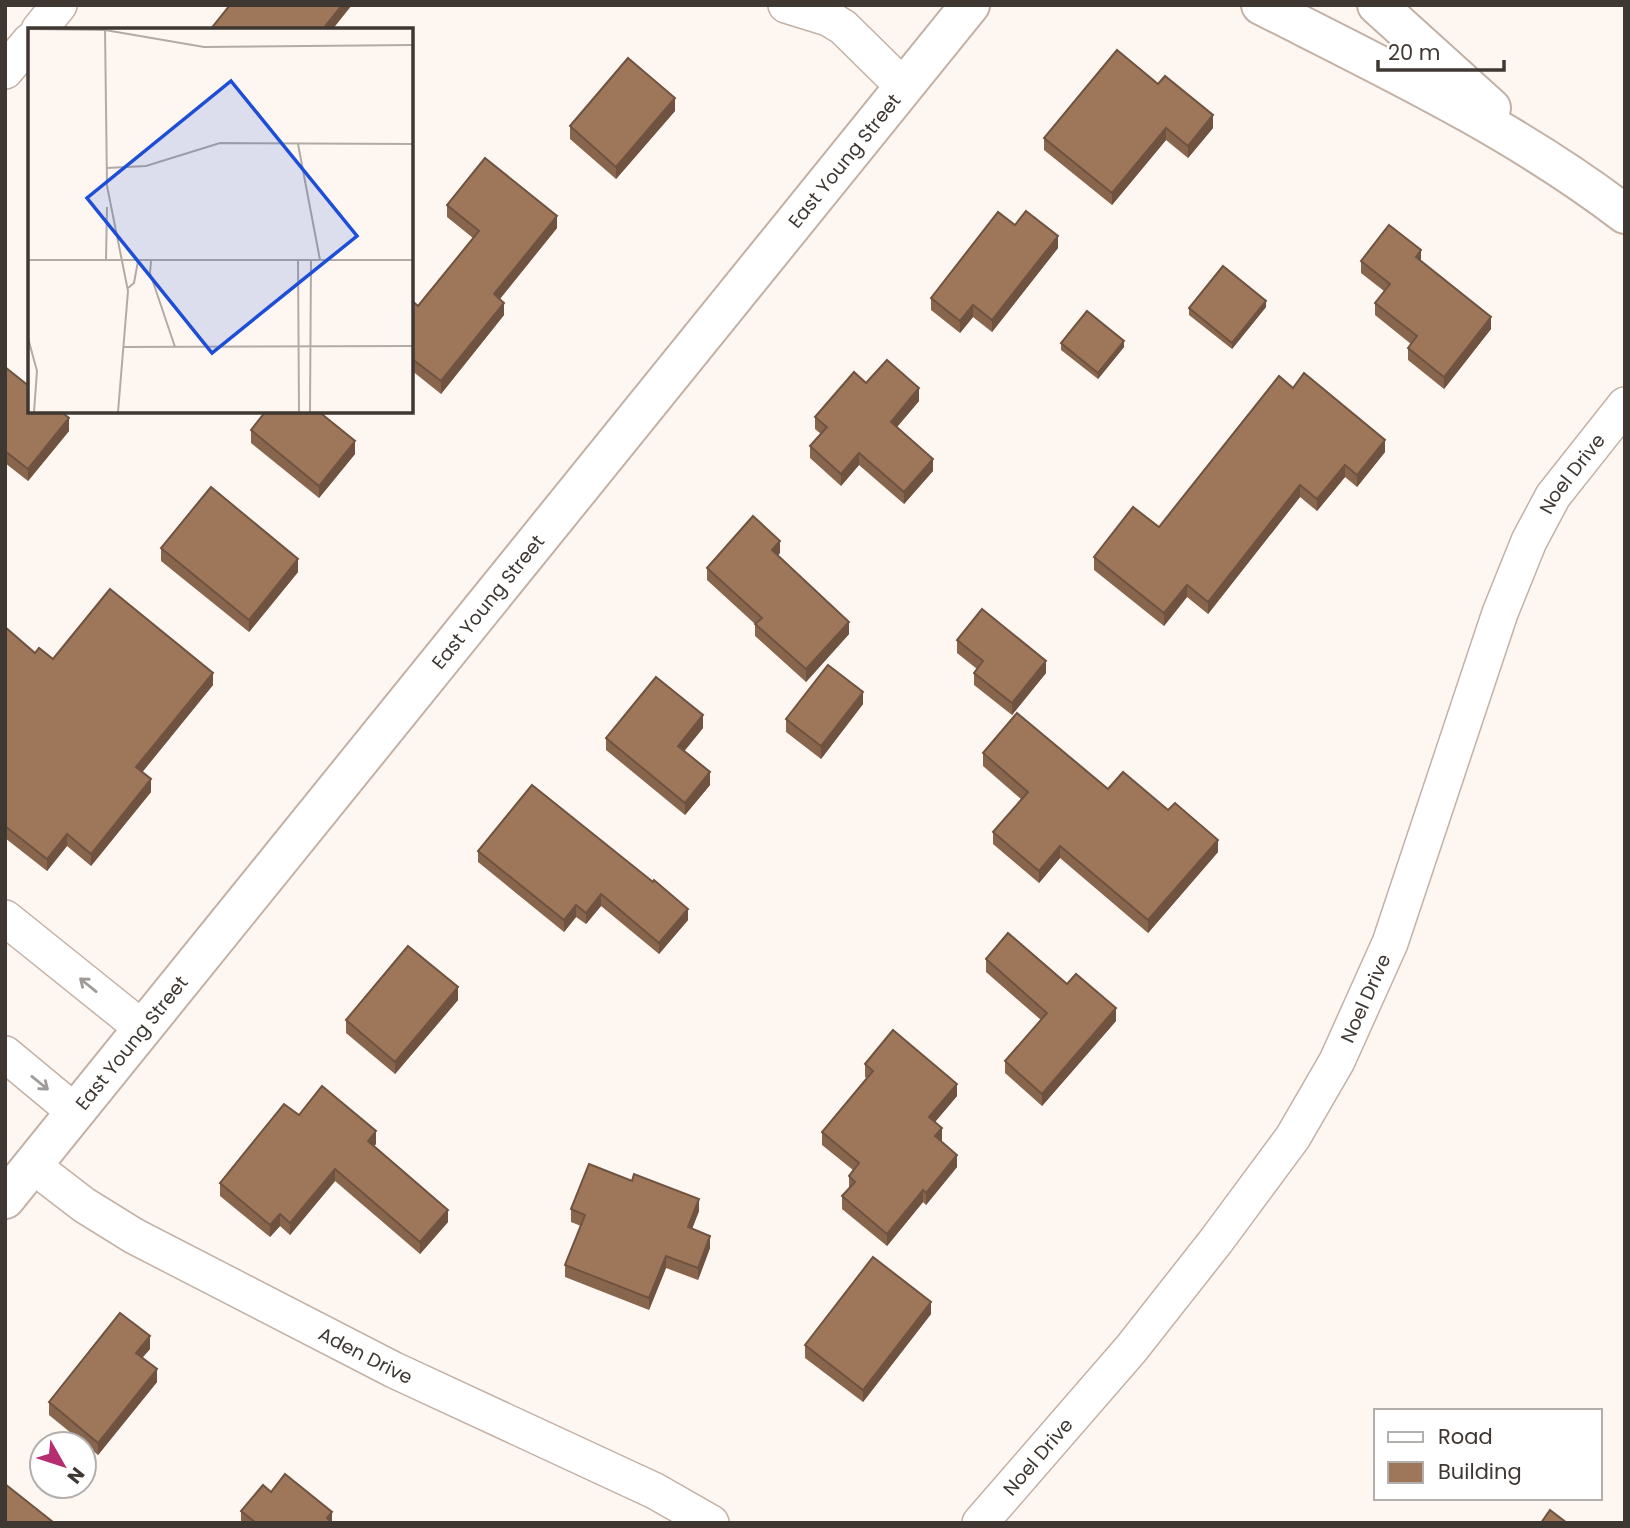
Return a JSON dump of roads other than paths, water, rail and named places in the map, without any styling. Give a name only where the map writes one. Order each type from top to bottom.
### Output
[{"type":"street","points":[[41,28],[59,5]]},
{"type":"street","points":[[786,5],[828,18],[843,27],[904,86]]},
{"type":"street","points":[[1261,5],[1449,102],[1555,166],[1625,214]]},
{"type":"street","points":[[1377,5],[1555,166]]},
{"type":"street","name":"East Young Street","points":[[5,1199],[968,6]]},
{"type":"street","points":[[5,71],[28,43]]},
{"type":"street","name":"Noel Drive","points":[[980,1523],[1083,1407],[1216,1241],[1293,1137],[1326,1081],[1356,1022],[1390,943],[1500,612],[1519,563],[1553,496],[1625,405]]},
{"type":"street","points":[[5,918],[142,1028]]},
{"type":"street","points":[[5,1054],[75,1112]]},
{"type":"street","name":"Aden Drive","points":[[32,1165],[76,1200],[134,1236],[394,1370],[655,1491],[711,1523]]}]
